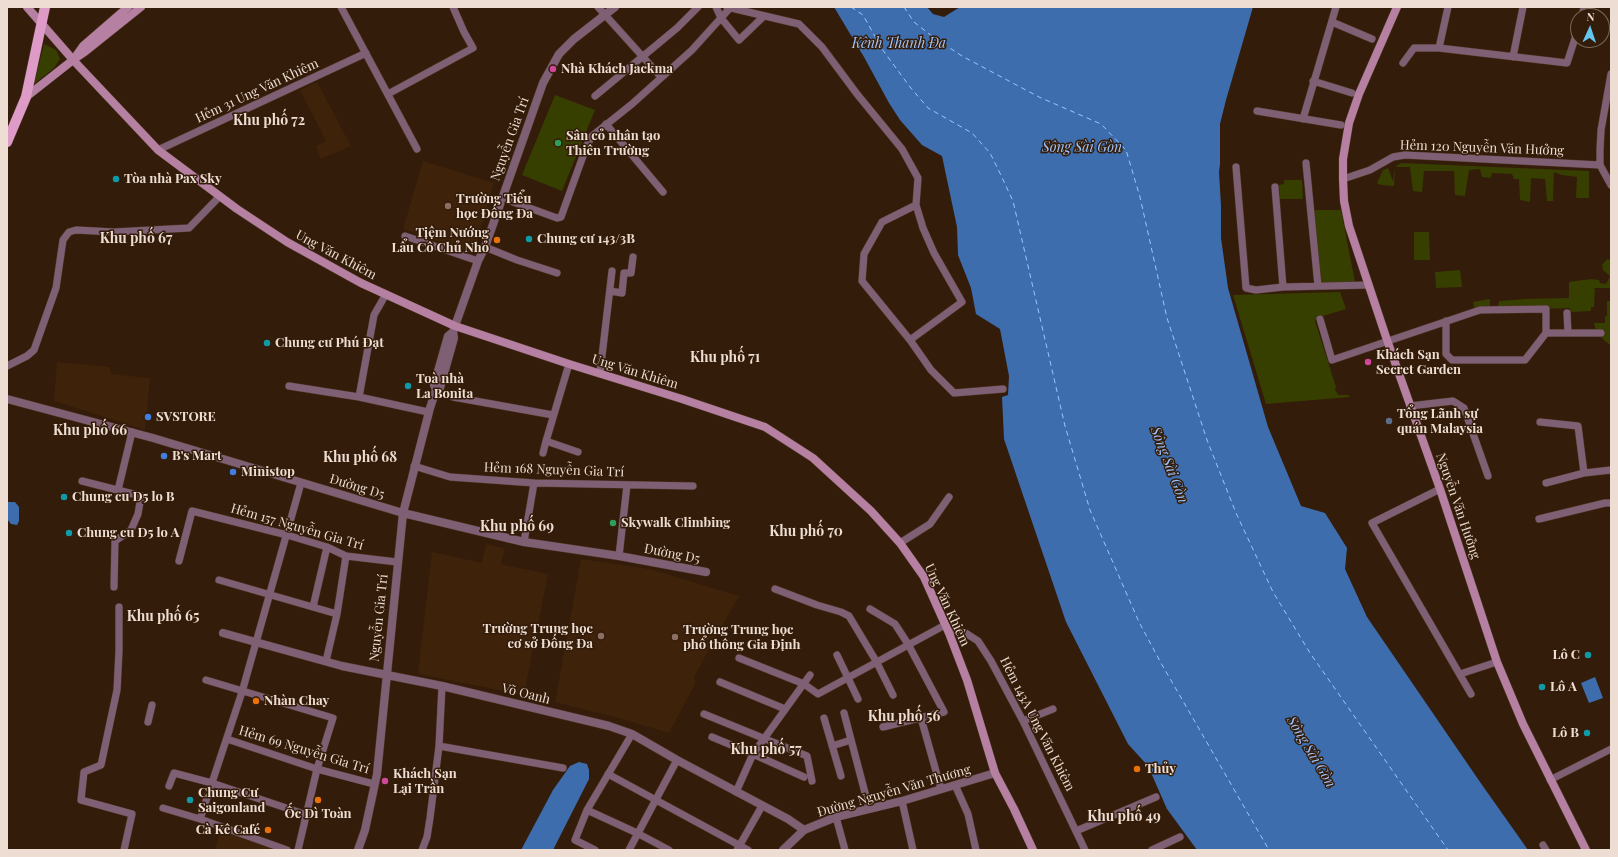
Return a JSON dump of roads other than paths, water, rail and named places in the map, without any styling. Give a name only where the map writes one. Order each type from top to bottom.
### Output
[{"type":"main road","name":"Ung Văn Khiêm","points":[[27,7],[73,60],[158,150],[220,196],[287,242],[360,283],[386,294],[454,329],[600,373],[626,383],[682,399],[765,427],[813,458],[872,511],[900,543],[924,577],[949,633],[967,680],[995,773],[1033,850]]},
{"type":"main road","points":[[7,142],[26,98],[45,7]]},
{"type":"main road","points":[[73,60],[82,46],[128,7]]},
{"type":"main road","points":[[26,98],[141,7]]},
{"type":"main road","points":[[1345,124],[1397,7]]},
{"type":"main road","name":"Nguyễn Văn Hưởng","points":[[1345,124],[1343,179],[1344,201],[1349,226],[1387,340],[1440,489],[1497,662],[1522,724],[1586,850]]},
{"type":"street","points":[[341,7],[417,149]]},
{"type":"street","points":[[388,94],[473,48],[453,7]]},
{"type":"street","points":[[598,7],[661,77]]},
{"type":"street","name":"Nguyễn Gia Trí","points":[[358,850],[365,830],[376,774],[403,513],[428,412],[436,390],[434,385],[448,336],[454,329],[478,261],[485,247],[543,83],[559,54],[574,39],[615,7]]},
{"type":"street","points":[[595,96],[677,28],[698,7]]},
{"type":"street","points":[[716,7],[721,18],[739,40],[764,16]]},
{"type":"street","points":[[502,198],[557,218],[561,217],[590,140],[606,124],[632,104],[692,50],[729,7],[799,24],[822,47],[857,94],[902,149],[918,178],[916,205],[923,228],[934,253],[962,302],[910,340]]},
{"type":"street","points":[[1303,119],[1336,7]]},
{"type":"street","points":[[1439,48],[1448,7]]},
{"type":"street","points":[[1513,57],[1523,7]]},
{"type":"street","points":[[1332,22],[1372,39]]},
{"type":"street","points":[[1403,63],[1414,48],[1439,48],[1567,64],[1572,48]]},
{"type":"street","name":"Hẻm 31 Ung Văn Khiêm","points":[[158,150],[366,53]]},
{"type":"street","points":[[1611,74],[1600,130],[1600,165],[1611,185]]},
{"type":"street","points":[[1313,81],[1352,93]]},
{"type":"street","points":[[1257,110],[1303,119],[1345,124]]},
{"type":"street","points":[[606,124],[663,192]]},
{"type":"street","name":"Hẻm 120 Nguyễn Văn Hưởng","points":[[1343,179],[1370,170],[1393,157],[1405,155],[1600,165]]},
{"type":"street","points":[[1306,163],[1318,286]]},
{"type":"street","points":[[1236,166],[1246,288],[1256,290],[1283,287],[1369,285]]},
{"type":"street","points":[[1274,187],[1283,287]]},
{"type":"street","points":[[7,366],[27,356],[34,350],[56,288],[62,240],[69,232],[76,230],[114,232],[189,228],[220,196]]},
{"type":"street","points":[[916,205],[882,222],[864,254],[862,281],[910,340],[931,370],[954,393],[1003,389]]},
{"type":"street","points":[[405,236],[478,261]]},
{"type":"street","points":[[485,247],[517,260],[557,273]]},
{"type":"street","points":[[610,291],[622,292],[624,273],[631,274],[633,257]]},
{"type":"street","points":[[600,373],[612,271]]},
{"type":"street","points":[[359,397],[374,315],[386,294]]},
{"type":"street","points":[[1320,319],[1332,360],[1387,340],[1480,310],[1546,309],[1546,333],[1526,360],[1452,360],[1446,354],[1446,321]]},
{"type":"street","points":[[1567,313],[1568,333]]},
{"type":"street","points":[[1546,333],[1601,333]]},
{"type":"street","points":[[543,453],[569,364]]},
{"type":"street","points":[[289,386],[359,397],[428,412]]},
{"type":"street","points":[[453,397],[553,415]]},
{"type":"street","name":"Đường D5","points":[[7,398],[132,432],[403,513],[524,542],[619,556],[706,572]]},
{"type":"street","points":[[1410,406],[1453,401],[1464,408],[1488,476]]},
{"type":"street","points":[[1540,422],[1578,426],[1584,473]]},
{"type":"street","points":[[118,490],[132,432]]},
{"type":"street","points":[[546,441],[578,452]]},
{"type":"street","name":"Hẻm 168 Nguyễn Gia Trí","points":[[414,466],[450,477],[534,483],[693,486]]},
{"type":"street","points":[[1546,483],[1584,473],[1611,470]]},
{"type":"street","points":[[82,480],[141,496],[138,514],[131,530],[114,541],[114,587]]},
{"type":"street","points":[[200,819],[242,692],[301,483]]},
{"type":"street","points":[[524,542],[534,483]]},
{"type":"street","points":[[619,556],[627,485]]},
{"type":"street","points":[[1440,489],[1372,523],[1471,694]]},
{"type":"street","points":[[900,543],[930,524],[950,497]]},
{"type":"street","points":[[1539,519],[1605,503],[1611,503]]},
{"type":"street","name":"Hẻm 157 Nguyễn Gia Trí","points":[[179,561],[192,511],[287,535],[327,547],[346,556],[397,562]]},
{"type":"street","points":[[313,607],[327,547]]},
{"type":"street","points":[[326,661],[337,614],[346,556]]},
{"type":"street","points":[[219,580],[337,614]]},
{"type":"street","points":[[775,589],[817,605],[841,612],[851,618],[876,661],[893,695]]},
{"type":"street","points":[[119,607],[117,690],[101,765],[84,772],[81,800],[132,814],[124,850]]},
{"type":"street","points":[[870,609],[895,624],[908,644],[944,712],[883,727]]},
{"type":"street","points":[[739,658],[804,684],[818,694],[876,661],[945,625]]},
{"type":"street","name":"Hẻm 143A Ung Văn Khiêm","points":[[949,633],[956,630],[964,632],[978,641],[991,661],[1023,721],[1085,850]]},
{"type":"street","name":"Võ Oanh","points":[[223,633],[326,661],[442,686],[589,721],[632,734],[677,760],[788,819],[804,830]]},
{"type":"street","points":[[837,655],[858,699]]},
{"type":"street","points":[[1460,674],[1497,662]]},
{"type":"street","points":[[736,792],[753,754],[810,675]]},
{"type":"street","points":[[206,680],[333,718],[317,769],[298,850]]},
{"type":"street","points":[[720,682],[785,709]]},
{"type":"street","points":[[422,850],[430,818],[439,746],[442,686]]},
{"type":"street","points":[[148,722],[152,705]]},
{"type":"street","points":[[1023,721],[1053,709]]},
{"type":"street","points":[[844,713],[869,808]]},
{"type":"street","points":[[704,714],[764,737],[807,756],[812,781]]},
{"type":"street","points":[[824,718],[841,776]]},
{"type":"street","points":[[921,718],[941,789]]},
{"type":"street","points":[[595,850],[575,840],[587,810],[632,734]]},
{"type":"street","points":[[712,738],[753,754],[804,777]]},
{"type":"street","name":"Hẻm 69 Nguyễn Gia Trí","points":[[227,739],[317,769],[374,784]]},
{"type":"street","points":[[832,746],[851,740]]},
{"type":"street","points":[[439,746],[563,768]]},
{"type":"street","points":[[1550,780],[1611,749]]},
{"type":"street","points":[[629,850],[677,760]]},
{"type":"street","name":"Đường Nguyễn Văn Thương","points":[[783,850],[804,830],[836,817],[902,801],[995,773]]},
{"type":"street","points":[[169,786],[174,774],[212,783],[307,815]]},
{"type":"street","points":[[608,774],[738,848],[748,850]]},
{"type":"street","points":[[955,786],[968,814],[976,850]]},
{"type":"street","points":[[1076,831],[1156,797]]},
{"type":"street","points":[[902,801],[913,850]]},
{"type":"street","points":[[738,848],[762,806]]},
{"type":"street","points":[[163,808],[200,819],[287,850]]},
{"type":"street","points":[[587,810],[637,833],[669,850]]},
{"type":"street","points":[[836,817],[846,850]]},
{"type":"street","points":[[1152,850],[1180,837]]},
{"type":"water","name":"Sông Sài Gòn","points":[[834,7],[927,7],[933,14],[944,17],[960,7],[1253,7],[1220,124],[1219,172],[1221,238],[1228,288],[1268,427],[1301,506],[1325,513],[1347,548],[1345,569],[1367,617],[1528,850],[1197,850],[1167,809],[1148,766],[1128,744],[1066,622],[1004,439],[1002,397],[1008,395],[1009,376],[1000,329],[976,314],[971,288],[958,255],[957,227],[942,156],[922,145],[900,120]]},
{"type":"water","points":[[7,502],[15,502],[19,507],[19,521],[17,525],[11,524],[7,519]]},
{"type":"water","points":[[1595,677],[1603,698],[1589,703],[1581,683]]},
{"type":"water","points":[[579,762],[587,764],[589,779],[553,850],[521,850],[553,790],[570,766]]},
{"type":"place","name":"Nhà Khách Jackma","points":[[553,69]]},
{"type":"place","name":"Sân cỏ nhân tạo Thiên Trường","points":[[558,143]]},
{"type":"place","name":"Tòa nhà Pax Sky","points":[[116,179]]},
{"type":"place","name":"Trường Tiểu học Đống Đa","points":[[448,206]]},
{"type":"place","name":"Chung cư 143/3B","points":[[529,239]]},
{"type":"place","name":"Tịệm Nướng Lẩu Cô Chủ Nhỏ","points":[[497,240]]},
{"type":"place","name":"Chung cư Phú Đạt","points":[[267,343]]},
{"type":"place","name":"Khách Sạn Secret Garden","points":[[1368,362]]},
{"type":"place","name":"Toà nhà La Bonita","points":[[408,386]]},
{"type":"place","name":"SVSTORE","points":[[148,417]]},
{"type":"place","name":"Tổng Lãnh sự quán Malaysia","points":[[1389,421]]},
{"type":"place","name":"B's Mart","points":[[164,456]]},
{"type":"place","name":"Ministop","points":[[233,472]]},
{"type":"place","name":"Chung cu D5 lo B","points":[[64,497]]},
{"type":"place","name":"Skywalk Climbing","points":[[613,523]]},
{"type":"place","name":"Chung cu D5 lo A","points":[[69,533]]},
{"type":"place","name":"Trường Trung học cơ sở Đống Đa","points":[[601,636]]},
{"type":"place","name":"Trường Trung học phổ thông Gia Định","points":[[675,637]]},
{"type":"place","name":"Lô C","points":[[1588,655]]},
{"type":"place","name":"Lô A","points":[[1542,687]]},
{"type":"place","name":"Nhàn Chay","points":[[256,701]]},
{"type":"place","name":"Lô B","points":[[1587,733]]},
{"type":"place","name":"Thủy","points":[[1137,769]]},
{"type":"place","name":"Khách Sạn Lại Trần","points":[[385,781]]},
{"type":"place","name":"Chung Cư Saigonland","points":[[190,800]]},
{"type":"place","name":"Ốc Dì Toàn","points":[[318,800]]},
{"type":"place","name":"Cà Kê Café","points":[[268,830]]},
{"type":"district","name":"Khu phố 72","points":[[269,121]]},
{"type":"district","name":"Khu phố 67","points":[[136,239]]},
{"type":"district","name":"Khu phố 71","points":[[725,358]]},
{"type":"district","name":"Khu phố 66","points":[[90,431]]},
{"type":"district","name":"Khu phố 68","points":[[360,458]]},
{"type":"district","name":"Khu phố 69","points":[[517,527]]},
{"type":"district","name":"Khu phố 70","points":[[806,532]]},
{"type":"district","name":"Khu phố 65","points":[[163,617]]},
{"type":"district","name":"Khu phố 56","points":[[904,717]]},
{"type":"district","name":"Khu phố 57","points":[[766,750]]},
{"type":"district","name":"Khu phố 49","points":[[1124,817]]},
{"type":"water label","name":"Kênh Thanh Đa","points":[[899,44]]}]
